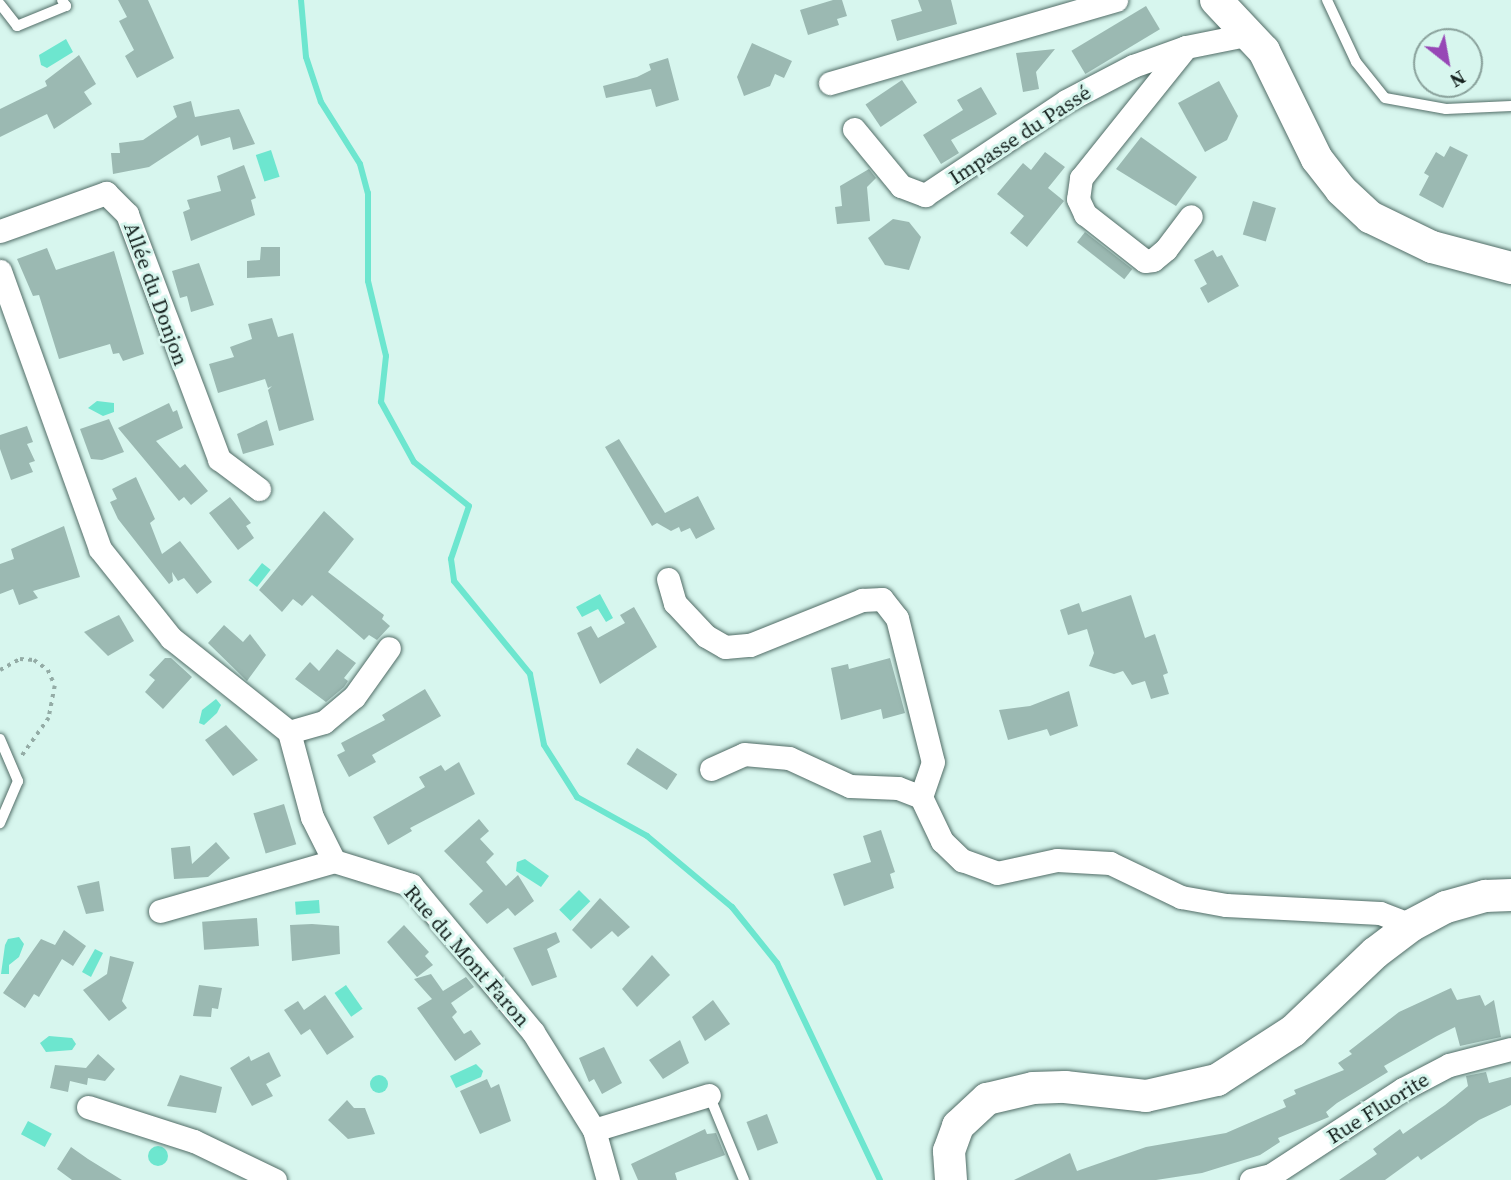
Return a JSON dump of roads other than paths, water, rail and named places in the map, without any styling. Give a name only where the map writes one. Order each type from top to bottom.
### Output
[{"type":"street","points":[[830,83],[1116,0]]},
{"type":"street","points":[[1216,0],[1251,34],[1274,68],[1317,159],[1341,190],[1370,217],[1432,247],[1511,268]]},
{"type":"street","name":"Impasse du Passé","points":[[854,130],[901,186],[925,195],[1066,101],[1133,66],[1186,47],[1251,34]]},
{"type":"street","points":[[1186,47],[1081,178],[1078,199],[1086,214],[1145,261],[1153,260],[1166,249],[1191,216]]},
{"type":"street","name":"Allée du Donjon","points":[[0,232],[106,193],[127,214],[219,459],[259,489]]},
{"type":"street","points":[[0,271],[100,549],[171,638],[289,732],[312,817],[334,861],[160,911]]},
{"type":"street","points":[[668,579],[675,603],[706,636],[725,647],[750,645],[862,600],[882,599],[897,618],[933,762],[921,797]]},
{"type":"street","points":[[289,732],[324,722],[355,697],[389,648]]},
{"type":"street","points":[[711,769],[744,754],[789,758],[850,786],[898,788],[921,797],[942,841],[962,860],[997,873],[1057,860],[1110,863],[1181,897],[1226,905],[1380,913],[1412,925]]},
{"type":"street","name":"Rue du Mont Faron","points":[[334,861],[411,885],[533,1032],[594,1130],[608,1180]]},
{"type":"street","points":[[951,1180],[949,1151],[958,1126],[987,1099],[1033,1088],[1065,1087],[1146,1096],[1217,1080],[1293,1031],[1375,953],[1412,925],[1446,907],[1485,896],[1511,895]]},
{"type":"street","name":"Rue Fluorite","points":[[1251,1180],[1272,1175],[1426,1077],[1450,1065],[1511,1049]]},
{"type":"street","points":[[594,1130],[709,1095]]},
{"type":"street","points":[[88,1107],[194,1141],[275,1180]]},
{"type":"lane","points":[[0,4],[17,26],[66,6],[62,0]]},
{"type":"lane","points":[[1327,0],[1356,62],[1385,98],[1446,109],[1511,106]]},
{"type":"lane","points":[[0,739],[13,769],[16,791],[0,823]]},
{"type":"lane","points":[[709,1095],[744,1180]]},
{"type":"waterway","points":[[301,0],[306,57],[321,102],[360,164],[368,193],[368,281],[386,356],[381,402],[414,462],[469,506],[451,559],[454,581],[530,674],[544,745],[577,797],[647,836],[732,907],[777,963],[880,1180]]}]
